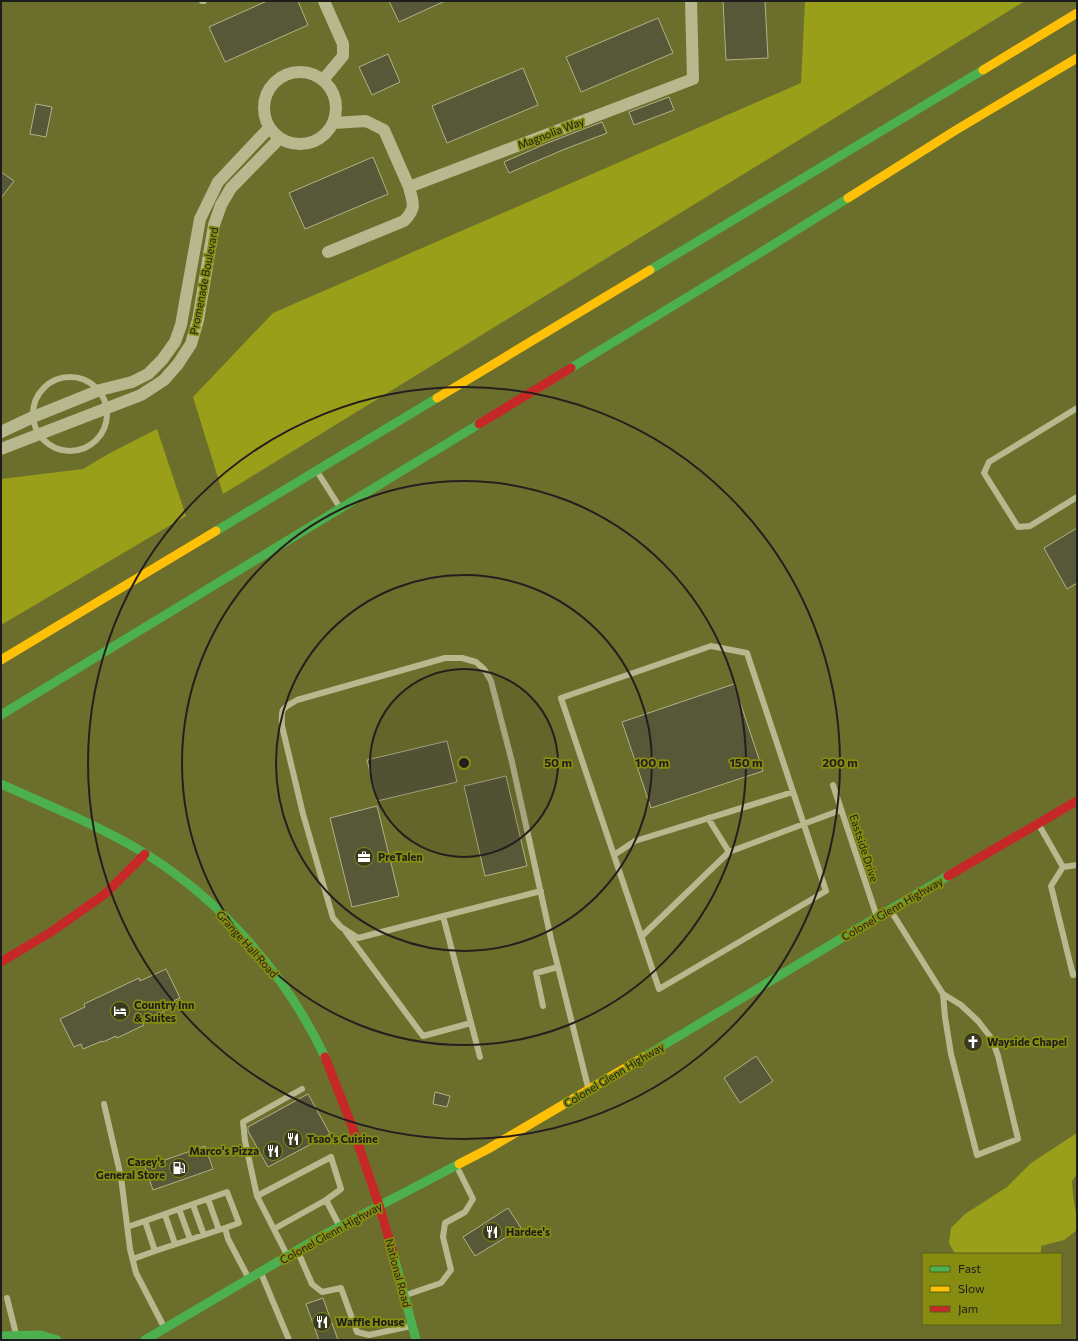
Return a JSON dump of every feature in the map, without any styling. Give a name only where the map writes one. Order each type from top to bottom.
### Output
[{"type":"main road","points":[[1,660],[1077,13]]},
{"type":"main road","points":[[1,715],[743,264],[956,130],[1077,58]]},
{"type":"main road","points":[[956,130],[1056,82]]},
{"type":"main road","name":"Grange Hall Road","points":[[1,784],[94,826],[145,854],[186,883],[222,915],[259,955],[295,1004],[319,1045],[344,1100],[380,1206]]},
{"type":"main road","name":"Colonel Glenn Highway","points":[[145,1340],[297,1250],[456,1166],[589,1090],[890,910],[1077,801]]},
{"type":"main road","points":[[1,962],[51,932],[105,894],[145,854]]},
{"type":"main road","name":"National Road","points":[[380,1206],[392,1245],[416,1340]]},
{"type":"main road","points":[[1,1336],[41,1335],[57,1340]]},
{"type":"street","points":[[324,1],[343,44],[343,56],[324,80]]},
{"type":"street","name":"Magnolia Way","points":[[409,187],[693,79],[691,1]]},
{"type":"street","points":[[302,72],[316,75],[324,80],[334,96],[336,109],[333,123],[325,134],[314,141],[302,144],[287,142],[269,128],[264,118],[264,101],[268,90],[275,81],[289,73],[302,72]]},
{"type":"street","points":[[328,252],[404,221],[412,212],[414,206],[409,187],[384,130],[366,121],[333,123]]},
{"type":"street","name":"Promenade Boulevard","points":[[1,432],[33,417],[100,390],[132,382],[148,374],[162,360],[176,342],[181,325],[200,219],[218,182],[269,128]]},
{"type":"street","name":"Promenade Boulevard","points":[[1,449],[141,395],[164,380],[178,364],[191,344],[198,320],[214,225],[221,205],[231,188],[280,138]]},
{"type":"lane","points":[[65,376],[81,377],[90,381],[104,396],[108,408],[107,424],[101,436],[88,447],[81,450],[68,451],[53,447],[39,434],[33,417],[34,403],[39,392],[49,383],[65,376]]},
{"type":"lane","points":[[1077,408],[988,462],[984,473],[1018,527],[1030,526],[1077,496]]},
{"type":"lane","points":[[316,470],[341,509]]},
{"type":"lane","points":[[711,646],[747,653],[804,823],[826,891],[659,989],[561,698],[711,646]]},
{"type":"lane","points":[[471,1023],[423,1036],[343,929],[333,918],[304,814],[282,726],[282,713],[284,708],[297,700],[445,658],[462,658],[476,662],[484,669],[491,681],[512,762],[558,967],[589,1090]]},
{"type":"lane","name":"Eastside Drive","points":[[833,784],[877,918]]},
{"type":"lane","points":[[614,856],[636,841],[793,792]]},
{"type":"lane","points":[[642,936],[729,852],[841,810]]},
{"type":"lane","points":[[708,818],[729,852]]},
{"type":"lane","points":[[1038,824],[1063,867]]},
{"type":"lane","points":[[1063,867],[1077,865]]},
{"type":"lane","points":[[1063,867],[1052,886],[1073,975],[1077,974]]},
{"type":"lane","points":[[343,929],[358,938],[541,891]]},
{"type":"lane","points":[[890,910],[943,994],[961,1005],[978,1021],[992,1040],[998,1056],[1018,1139],[978,1155],[951,1054],[943,994]]},
{"type":"lane","points":[[443,916],[480,1057]]},
{"type":"lane","points":[[544,1006],[536,973],[558,967]]},
{"type":"lane","points":[[288,1256],[257,1196],[245,1141],[243,1122],[302,1089]]},
{"type":"lane","points":[[104,1104],[121,1177],[136,1273],[164,1328]]},
{"type":"lane","points":[[257,1196],[331,1157],[341,1189],[326,1200],[274,1229]]},
{"type":"lane","points":[[404,1295],[441,1283],[451,1270],[443,1238],[445,1224],[465,1212],[473,1199],[456,1166]]},
{"type":"lane","points":[[128,1227],[227,1192],[238,1223],[133,1259]]},
{"type":"lane","points":[[208,1199],[222,1229],[249,1278]]},
{"type":"lane","points":[[326,1200],[340,1227]]},
{"type":"lane","points":[[193,1205],[204,1235]]},
{"type":"lane","points":[[179,1209],[190,1240]]},
{"type":"lane","points":[[165,1214],[175,1244]]},
{"type":"lane","points":[[145,1221],[155,1251]]},
{"type":"lane","points":[[297,1250],[312,1284],[322,1292],[341,1288],[357,1332],[369,1335],[412,1326]]},
{"type":"lane","points":[[261,1272],[289,1340]]},
{"type":"lane","points":[[7,1298],[17,1336]]},
{"type":"shaded area","points":[[805,1],[1025,1],[223,494],[193,397],[273,313],[801,83]]},
{"type":"shaded area","points":[[157,429],[186,516],[1,625],[1,479],[83,469],[110,453]]},
{"type":"shaded area","points":[[1077,1133],[1077,1174],[1072,1181],[1077,1230],[1064,1240],[1041,1246],[1041,1253],[954,1253],[949,1243],[951,1228],[965,1214],[1007,1187],[1031,1163]]},
{"type":"building","points":[[267,1],[298,1],[308,25],[225,62],[209,27]]},
{"type":"building","points":[[389,1],[445,1],[399,22]]},
{"type":"building","points":[[723,1],[765,1],[768,58],[726,60]]},
{"type":"building","points":[[658,18],[673,53],[581,92],[566,57]]},
{"type":"building","points":[[388,54],[400,82],[372,95],[359,67]]},
{"type":"building","points":[[523,68],[538,105],[447,143],[432,106]]},
{"type":"building","points":[[669,97],[674,110],[634,125],[629,112]]},
{"type":"building","points":[[36,104],[52,107],[46,137],[30,134]]},
{"type":"building","points":[[602,122],[607,133],[509,173],[504,162]]},
{"type":"building","points":[[373,157],[388,194],[305,229],[289,193]]},
{"type":"building","points":[[1,172],[14,181],[1,198]]},
{"type":"building","points":[[1077,528],[1077,583],[1067,589],[1044,548]]},
{"type":"building","points":[[734,684],[763,771],[651,808],[622,722]]},
{"type":"building","points":[[447,741],[457,782],[377,801],[367,760]]},
{"type":"building","points":[[506,776],[527,866],[485,876],[464,786]]},
{"type":"building","name":"PreTalen","points":[[377,806],[399,896],[352,907],[330,818]]},
{"type":"building","name":"Country Inn & Suites","points":[[166,969],[180,998],[173,1001],[175,1006],[155,1015],[156,1017],[143,1023],[144,1025],[117,1038],[116,1036],[83,1049],[81,1044],[74,1047],[60,1019],[85,1007],[84,1004],[139,978],[140,981]]},
{"type":"building","points":[[756,1056],[773,1081],[740,1103],[724,1078]]},
{"type":"building","points":[[435,1092],[450,1096],[447,1107],[433,1104]]},
{"type":"building","points":[[308,1094],[330,1134],[268,1167],[248,1131],[248,1127]]},
{"type":"building","name":"Casey's General Store","points":[[205,1146],[213,1169],[153,1190],[145,1167]]},
{"type":"building","name":"Hardee's","points":[[508,1208],[521,1228],[475,1256],[463,1237]]},
{"type":"building","name":"Waffle House","points":[[323,1298],[338,1340],[319,1340],[306,1304]]},
{"type":"traffic: fast","points":[[650,270],[983,70]]},
{"type":"traffic: fast","points":[[571,368],[848,198]]},
{"type":"traffic: fast","points":[[216,531],[437,398]]},
{"type":"traffic: fast","points":[[1,715],[479,424]]},
{"type":"traffic: fast","points":[[1,784],[111,834],[146,854],[201,894],[250,943],[272,969],[291,997],[325,1057]]},
{"type":"traffic: fast","points":[[644,1057],[948,876]]},
{"type":"traffic: fast","points":[[145,1340],[318,1238],[459,1164]]},
{"type":"traffic: fast","points":[[393,1253],[416,1340]]},
{"type":"traffic: fast","points":[[1,1336],[41,1335],[57,1340]]},
{"type":"traffic: slow","points":[[983,70],[1077,13]]},
{"type":"traffic: slow","points":[[848,198],[956,130],[1077,58]]},
{"type":"traffic: slow","points":[[437,398],[650,270]]},
{"type":"traffic: slow","points":[[1,660],[216,531]]},
{"type":"traffic: slow","points":[[459,1164],[488,1149],[644,1057]]},
{"type":"traffic: jam","points":[[479,424],[571,368]]},
{"type":"traffic: jam","points":[[948,876],[1077,801]]},
{"type":"traffic: jam","points":[[1,962],[51,932],[105,894],[145,854]]},
{"type":"traffic: jam","points":[[325,1057],[351,1123],[380,1208],[393,1253]]},
{"type":"place","name":"PreTalen","points":[[364,857]]},
{"type":"place","name":"Country Inn & Suites","points":[[120,1011]]},
{"type":"place","name":"Wayside Chapel","points":[[973,1042]]},
{"type":"place","name":"Tsao's Cuisine","points":[[293,1139]]},
{"type":"place","name":"Marco's Pizza","points":[[273,1151]]},
{"type":"place","name":"Casey's General Store","points":[[179,1168]]},
{"type":"place","name":"Hardee's","points":[[492,1232]]},
{"type":"place","name":"Waffle House","points":[[322,1322]]}]
